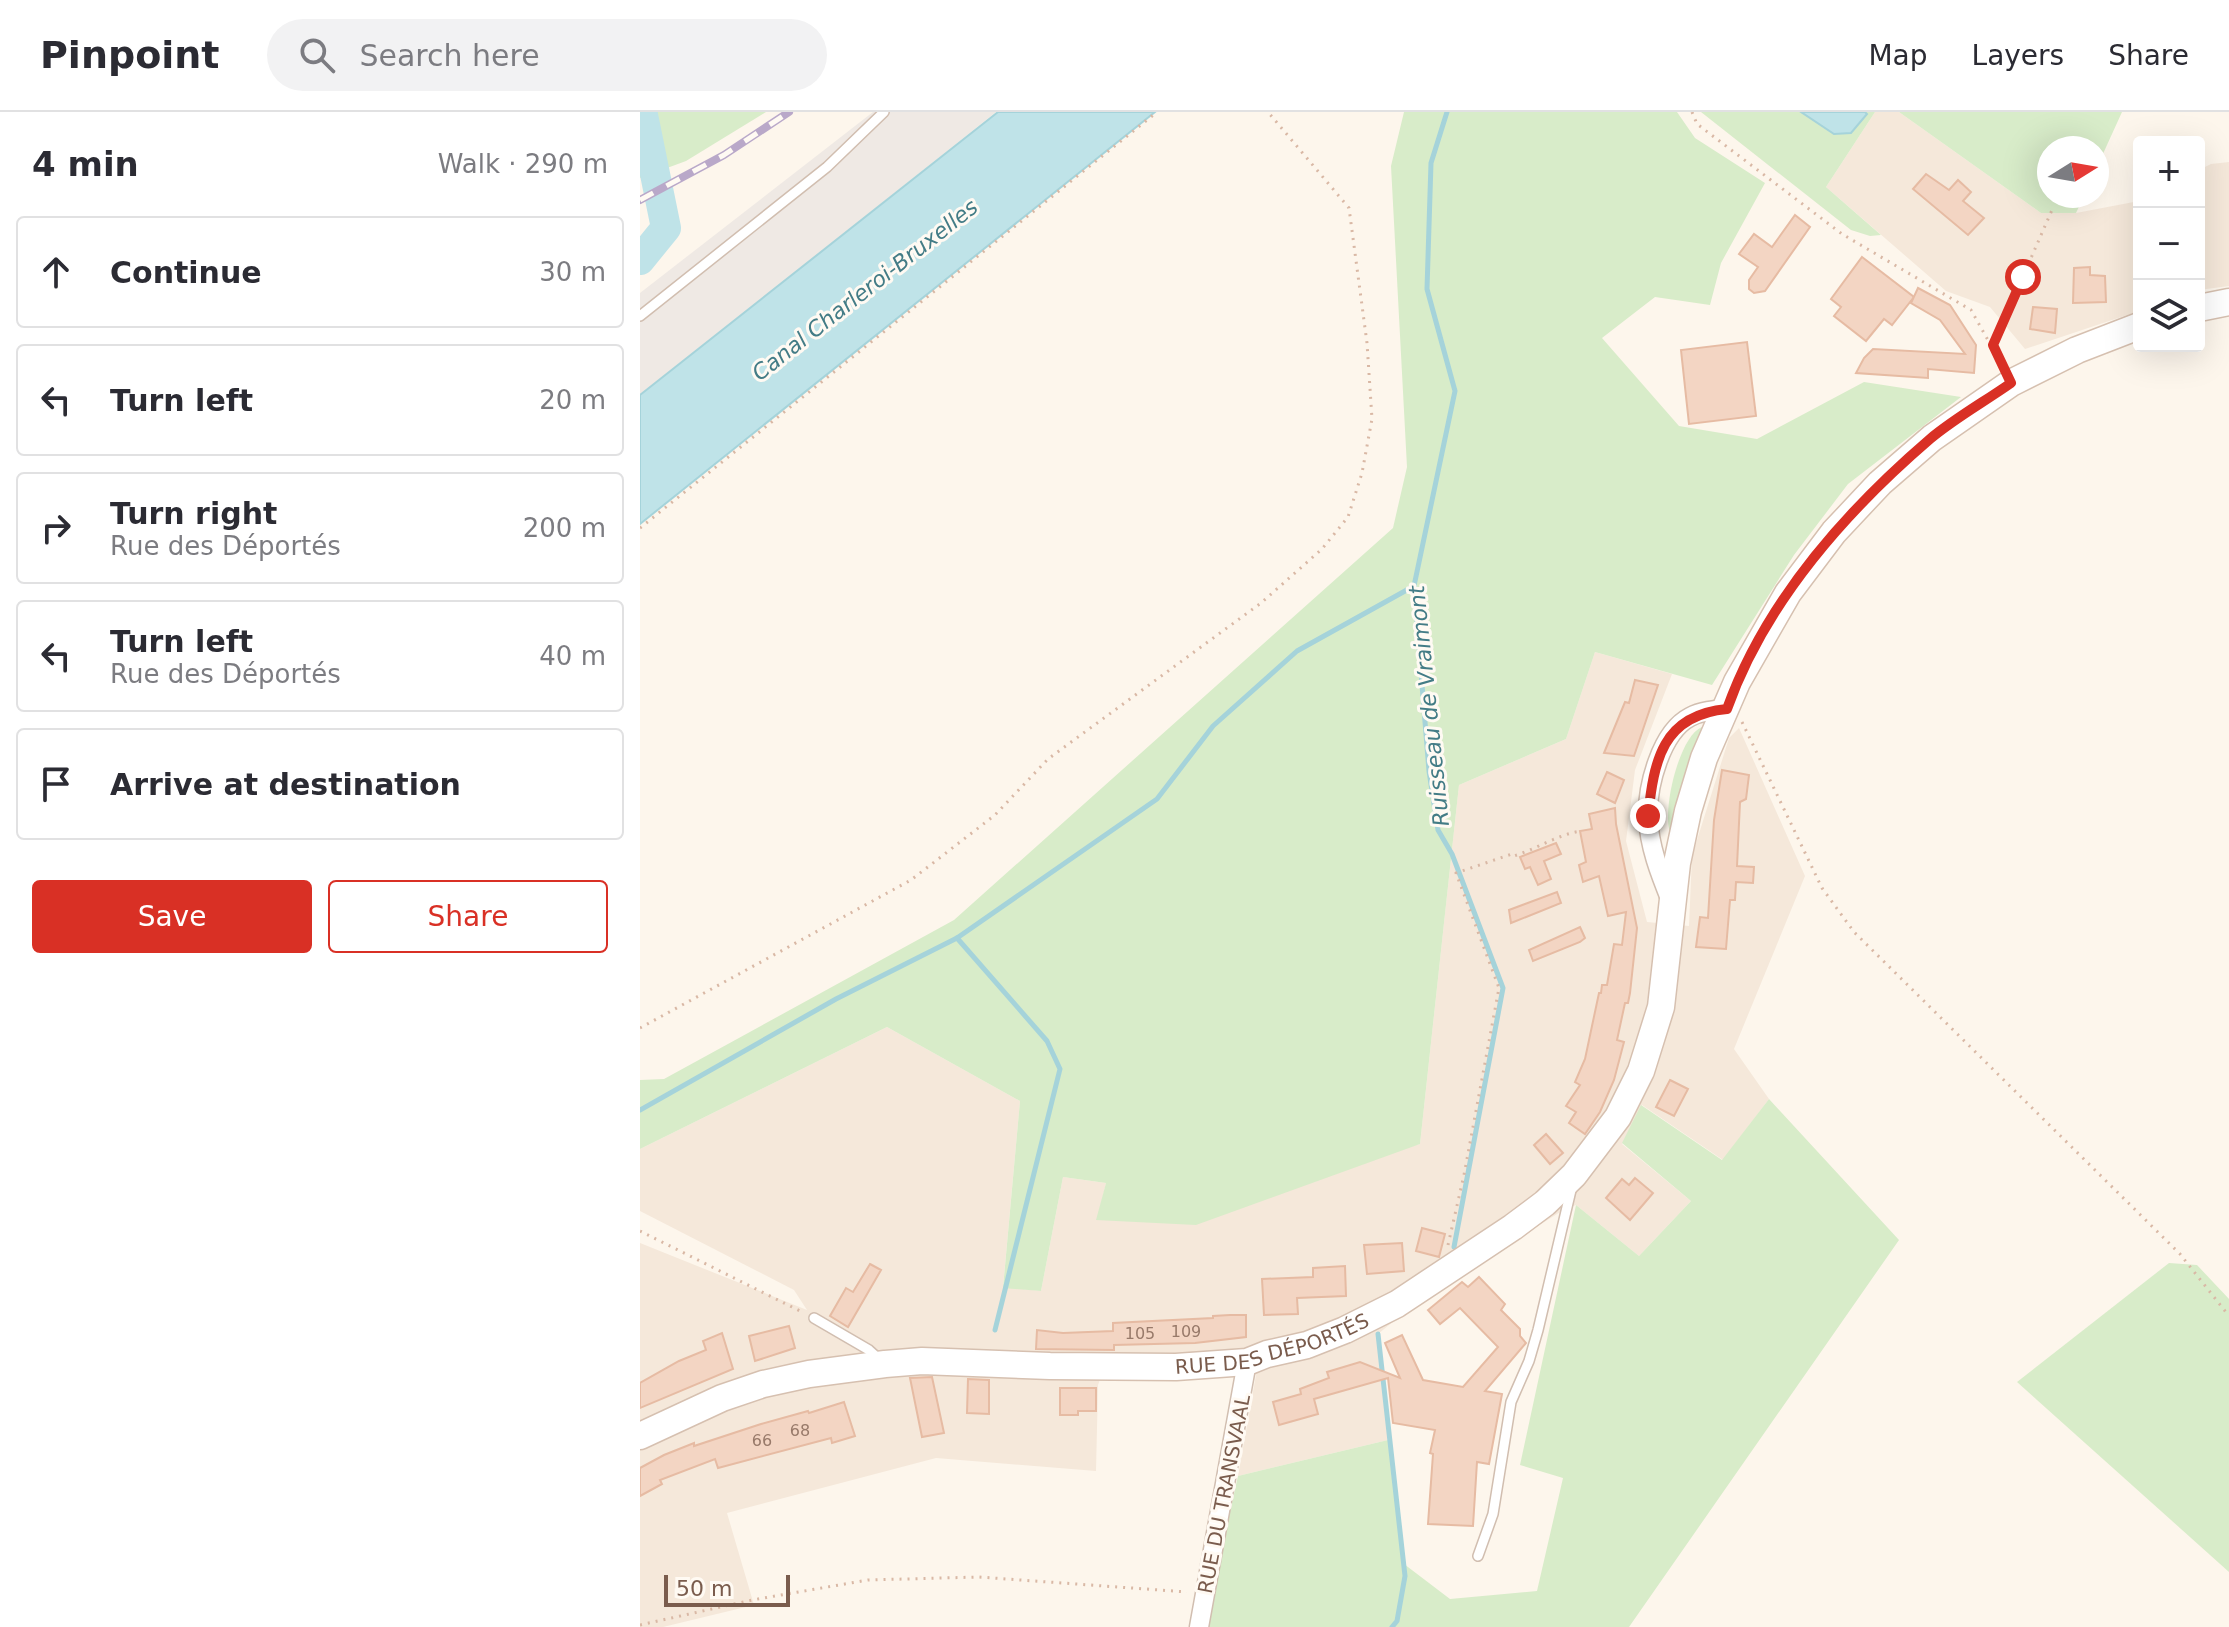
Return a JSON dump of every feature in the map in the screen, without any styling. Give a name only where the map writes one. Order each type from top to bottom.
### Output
[{"type":"street","points":[[2205,307],[2229,302]]},
{"type":"street","name":"RUE DES DÉPORTÉS","points":[[640,1436],[722,1398],[763,1384],[809,1374],[885,1364],[922,1361],[1176,1367],[1247,1362],[1307,1345],[1397,1304],[1545,1203],[1574,1175],[1618,1117],[1641,1071],[1661,1007],[1672,904],[1688,811],[1704,758],[1737,682],[1788,593],[1834,532],[1880,483],[1932,438],[2011,383],[2077,350],[2133,328]]},
{"type":"street","name":"RUE DES DÉPORTÉS","points":[[1672,904],[1654,851],[1648,816],[1654,769],[1673,730],[1690,717],[1727,709]]},
{"type":"street","name":"RUE DU TRANSVAAL","points":[[1199,1627],[1247,1362]]},
{"type":"lane","points":[[640,316],[827,167],[884,112]]},
{"type":"lane","points":[[1478,1556],[1493,1514],[1511,1402],[1529,1361],[1538,1330],[1574,1175]]},
{"type":"lane","points":[[814,1318],[869,1350],[885,1364]]},
{"type":"path","points":[[640,528],[1157,112]]},
{"type":"path","points":[[640,1028],[911,880],[995,815],[1048,759],[1261,603],[1322,549],[1348,517],[1362,473],[1372,419],[1367,343],[1349,208],[1268,112]]},
{"type":"path","points":[[1692,112],[1697,124],[1842,234],[1971,310],[1993,345],[2011,383]]},
{"type":"path","points":[[1993,345],[2052,210]]},
{"type":"path","points":[[1727,709],[1737,714],[1743,722],[1822,888],[1854,932],[2180,1254],[2229,1316]]},
{"type":"path","points":[[1451,1269],[1448,1245],[1474,1128],[1499,988],[1456,873],[1512,854],[1535,850],[1572,832],[1581,831]]},
{"type":"path","points":[[640,1231],[814,1318]]},
{"type":"path","points":[[640,1625],[752,1600],[868,1580],[979,1577],[1205,1593]]},
{"type":"shaded area","points":[[873,112],[996,112],[640,396],[640,293]]},
{"type":"shaded area","points":[[1875,112],[1899,112],[2041,213],[2076,213],[2133,202],[2133,313],[2025,349],[1990,307],[1946,291],[1826,187]]},
{"type":"shaded area","points":[[2229,162],[2229,286],[2205,289],[2205,167]]},
{"type":"shaded area","points":[[1595,652],[1672,674],[1635,770],[1626,841],[1647,922],[1689,926],[1692,856],[1729,738],[1739,728],[1805,876],[1734,1049],[1769,1099],[1723,1160],[1642,1105],[1622,1144],[1691,1201],[1639,1256],[1576,1205],[1565,1209],[1416,1303],[1378,1334],[1388,1440],[1238,1476],[1261,1347],[1221,1356],[1107,1360],[1098,1385],[1096,1471],[936,1458],[727,1513],[754,1605],[663,1627],[640,1627],[640,1243],[807,1310],[794,1290],[640,1211],[640,1149],[887,1027],[1020,1101],[1003,1287],[1041,1291],[1063,1177],[1106,1183],[1097,1220],[1420,1144],[1459,785],[1566,739]]},
{"type":"green space","points":[[640,112],[766,112],[686,161],[640,178]]},
{"type":"green space","points":[[1404,112],[1677,112],[1695,138],[1765,183],[1721,263],[1710,305],[1655,297],[1602,338],[1679,426],[1757,439],[1864,382],[1961,397],[1848,484],[1794,555],[1712,685],[1595,652],[1566,739],[1459,785],[1420,1144],[1196,1225],[1096,1220],[1106,1183],[1063,1177],[1041,1291],[1003,1288],[1020,1101],[887,1027],[640,1149],[640,1080],[664,1079],[954,920],[1393,528],[1407,467],[1391,166]]},
{"type":"green space","points":[[1701,112],[1875,112],[1826,187],[1881,235],[1870,236],[1851,230]]},
{"type":"green space","points":[[1899,112],[2122,112],[2109,141],[2109,136],[2037,136],[2037,208],[2078,208],[2076,213],[2041,213]]},
{"type":"green space","points":[[1702,727],[1670,832],[1668,808],[1674,775],[1686,744]]},
{"type":"green space","points":[[1769,1099],[1899,1240],[1629,1627],[1207,1627],[1238,1476],[1388,1440],[1404,1564],[1450,1599],[1537,1591],[1563,1478],[1520,1465],[1576,1205],[1639,1256],[1691,1201],[1622,1143],[1641,1105],[1722,1160]]},
{"type":"green space","points":[[2169,1263],[2197,1265],[2229,1299],[2229,1572],[2017,1382]]},
{"type":"water","name":"Canal Charleroi-Bruxelles","points":[[998,112],[1155,112],[640,524],[640,395]]},
{"type":"water","points":[[1801,112],[1867,114],[1851,133],[1834,134]]},
{"type":"building","points":[[1926,174],[1949,190],[1958,180],[1971,192],[1963,201],[1984,218],[1968,235],[1913,189]]},
{"type":"building","points":[[1795,215],[1810,227],[1765,291],[1754,293],[1749,289],[1749,280],[1758,267],[1739,254],[1754,234],[1772,247]]},
{"type":"building","points":[[1862,257],[1914,297],[1892,325],[1884,319],[1866,341],[1834,316],[1841,307],[1831,299]]},
{"type":"building","points":[[2090,267],[2090,275],[2105,276],[2106,302],[2073,303],[2074,268]]},
{"type":"building","points":[[1918,288],[1950,305],[1976,345],[1974,373],[1928,369],[1928,378],[1856,373],[1873,349],[1965,354],[1940,320],[1911,303]]},
{"type":"building","points":[[2033,307],[2057,309],[2055,333],[2030,329]]},
{"type":"building","points":[[1747,342],[1756,416],[1689,424],[1681,350]]},
{"type":"building","points":[[1635,680],[1658,685],[1634,756],[1604,753],[1625,702],[1629,703]]},
{"type":"building","points":[[1722,770],[1749,775],[1746,799],[1740,802],[1737,866],[1754,867],[1753,883],[1736,882],[1735,900],[1730,900],[1726,949],[1696,947],[1700,917],[1708,918],[1714,820]]},
{"type":"building","points":[[1607,772],[1624,780],[1615,803],[1597,794]]},
{"type":"building","points":[[1615,808],[1637,928],[1630,993],[1617,1040],[1624,1042],[1614,1080],[1600,1112],[1585,1134],[1569,1123],[1576,1112],[1566,1106],[1580,1085],[1575,1082],[1585,1059],[1599,993],[1602,985],[1607,985],[1614,944],[1622,945],[1626,912],[1608,916],[1599,876],[1583,882],[1579,865],[1586,862],[1580,831],[1592,829],[1589,814]]},
{"type":"building","points":[[1556,843],[1561,854],[1544,861],[1551,879],[1538,885],[1530,867],[1525,869],[1520,857]]},
{"type":"building","points":[[1557,892],[1561,903],[1511,923],[1509,910]]},
{"type":"building","points":[[1580,927],[1585,938],[1580,942],[1533,961],[1529,950]]},
{"type":"building","points":[[1670,1080],[1688,1089],[1674,1116],[1656,1107]]},
{"type":"building","points":[[1546,1134],[1563,1153],[1550,1164],[1534,1145]]},
{"type":"building","points":[[1635,1178],[1653,1193],[1630,1220],[1606,1198],[1622,1179],[1629,1185]]},
{"type":"building","points":[[1422,1228],[1445,1234],[1439,1257],[1416,1251]]},
{"type":"building","points":[[1402,1243],[1404,1271],[1367,1274],[1364,1245]]},
{"type":"building","points":[[870,1264],[881,1270],[848,1327],[830,1316],[846,1288],[853,1292]]},
{"type":"building","points":[[1345,1266],[1346,1296],[1297,1298],[1298,1314],[1264,1315],[1262,1279],[1313,1277],[1313,1268]]},
{"type":"building","points":[[1479,1277],[1505,1304],[1501,1310],[1520,1329],[1520,1336],[1526,1343],[1485,1391],[1502,1394],[1489,1464],[1477,1462],[1473,1526],[1428,1524],[1433,1454],[1430,1453],[1435,1430],[1393,1423],[1388,1378],[1314,1399],[1318,1414],[1279,1425],[1273,1402],[1301,1394],[1300,1389],[1329,1378],[1327,1372],[1360,1362],[1400,1378],[1385,1343],[1402,1335],[1423,1380],[1463,1387],[1498,1347],[1460,1308],[1440,1324],[1428,1310],[1462,1282],[1468,1287]]},
{"type":"building","points":[[1246,1315],[1246,1337],[1195,1343],[1114,1345],[1114,1350],[1036,1349],[1037,1330],[1063,1333],[1113,1331],[1113,1323]]},
{"type":"building","points":[[789,1326],[795,1348],[755,1361],[749,1336]]},
{"type":"building","points":[[722,1333],[733,1369],[640,1408],[640,1383],[706,1350],[703,1341]]},
{"type":"building","points":[[932,1377],[944,1433],[922,1437],[910,1378]]},
{"type":"building","points":[[968,1379],[989,1380],[989,1414],[967,1413]]},
{"type":"building","points":[[1060,1388],[1096,1388],[1096,1411],[1060,1415]]},
{"type":"building","points":[[844,1402],[855,1436],[832,1443],[831,1438],[718,1468],[715,1459],[660,1480],[662,1484],[640,1496],[640,1468],[664,1455],[694,1443],[694,1446]]},
{"type":"waterway","points":[[640,112],[666,228],[640,260]]},
{"type":"waterway","name":"Ruisseau de Vraimont","points":[[1447,112],[1431,163],[1427,289],[1455,391],[1414,586],[1429,771],[1438,830],[1452,854],[1503,988],[1454,1247]]},
{"type":"waterway","points":[[640,1110],[836,999],[957,938],[1157,799],[1213,726],[1297,651],[1414,586]]},
{"type":"waterway","points":[[957,938],[1047,1041],[1060,1069],[995,1330]]},
{"type":"waterway","name":"Ruisseau de Vraimont","points":[[1378,1334],[1405,1576],[1397,1621],[1392,1627]]},
{"type":"railway","points":[[640,200],[724,155],[789,112]]},
{"type":"route","points":[[1648,816],[1654,769],[1673,730],[1690,717],[1727,709],[1737,682],[1788,593],[1834,532],[1880,483],[1932,438],[2011,383],[1993,345],[2023,277]]}]
